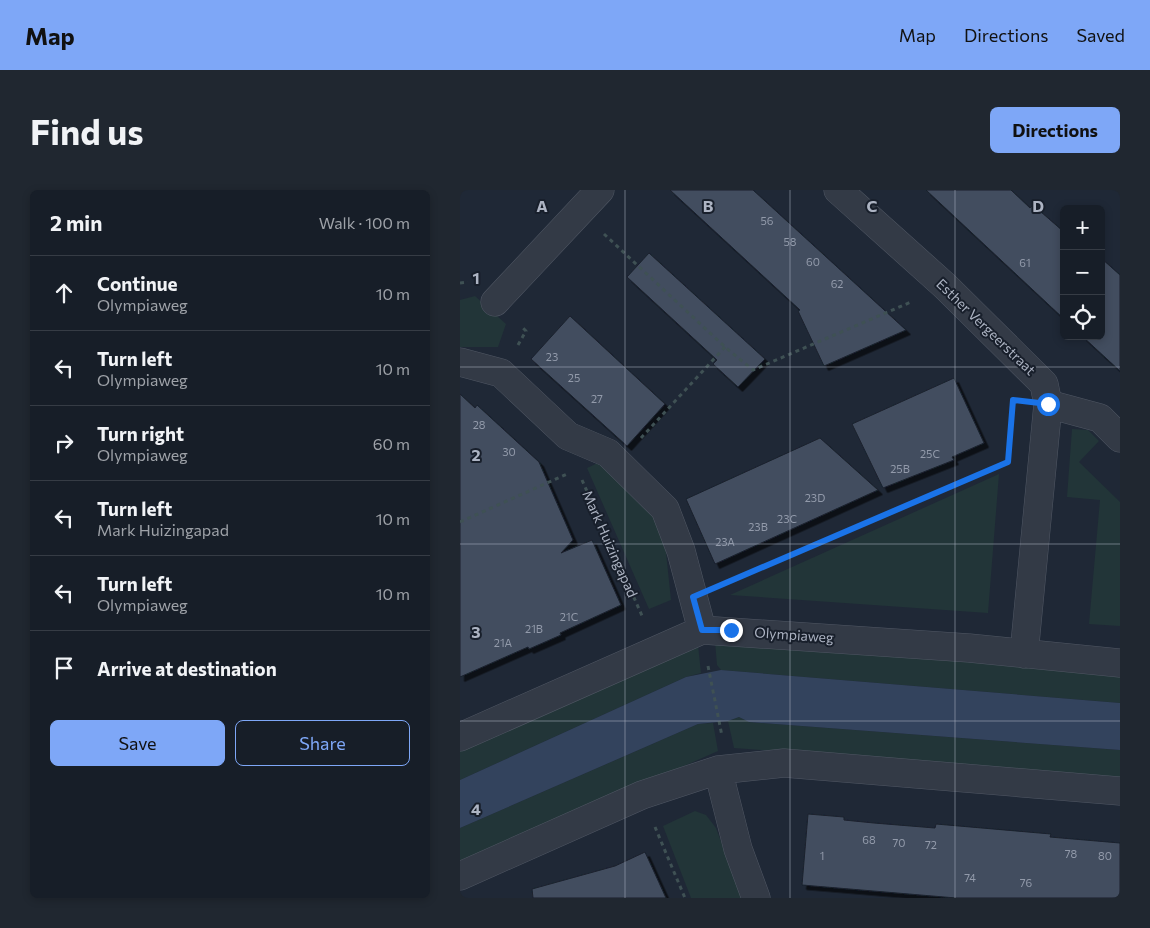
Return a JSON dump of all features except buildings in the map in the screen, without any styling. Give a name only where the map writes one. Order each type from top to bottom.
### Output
[{"type":"street","points":[[495,302],[600,190]]},
{"type":"street","name":"Esther Vergeerstraat","points":[[838,190],[946,286],[1044,384],[1048,404],[1024,654]]},
{"type":"street","points":[[460,362],[501,373],[568,436],[608,453],[665,509],[681,551],[702,630]]},
{"type":"street","points":[[1048,404],[1100,418],[1120,438]]},
{"type":"street","name":"Olympiaweg","points":[[460,738],[702,630],[969,648],[1120,663]]},
{"type":"street","points":[[460,876],[642,795],[718,770],[784,764],[1120,791]]},
{"type":"street","points":[[718,770],[738,849],[756,898]]},
{"type":"path","points":[[580,212],[725,347],[753,370],[946,286]]},
{"type":"path","points":[[618,462],[725,347]]},
{"type":"path","name":"Mark Huizingapad","points":[[568,436],[578,470],[656,650]]},
{"type":"path","points":[[693,597],[1008,462],[1008,453]]},
{"type":"path","points":[[460,522],[578,470]]},
{"type":"path","points":[[708,664],[719,725]]},
{"type":"path","points":[[642,795],[685,898]]},
{"type":"green space","points":[[475,296],[506,324],[498,347],[460,347],[460,300]]},
{"type":"green space","points":[[1072,429],[1088,430],[1099,441],[1079,462],[1120,502],[1120,626],[1089,624],[1100,500],[1067,497]]},
{"type":"green space","points":[[602,461],[654,516],[665,543],[671,600],[649,609],[587,468]]},
{"type":"green space","points":[[999,474],[988,613],[730,595]]},
{"type":"green space","points":[[715,641],[1120,674],[1120,703],[721,670],[717,665]]},
{"type":"green space","points":[[698,645],[701,673],[686,677],[460,780],[460,751]]},
{"type":"green space","points":[[739,717],[749,722],[1120,750],[1120,778],[734,748],[728,721]]},
{"type":"green space","points":[[713,723],[718,751],[460,865],[460,828],[698,724]]},
{"type":"green space","points":[[695,811],[706,815],[716,828],[742,898],[691,898],[663,826]]},
{"type":"water","points":[[721,670],[1120,703],[1120,750],[749,722],[739,717],[728,721],[698,724],[460,828],[460,780],[686,677]]},
{"type":"route","points":[[731,630],[702,630],[693,597],[1008,462],[1013,400],[1048,404]]}]
